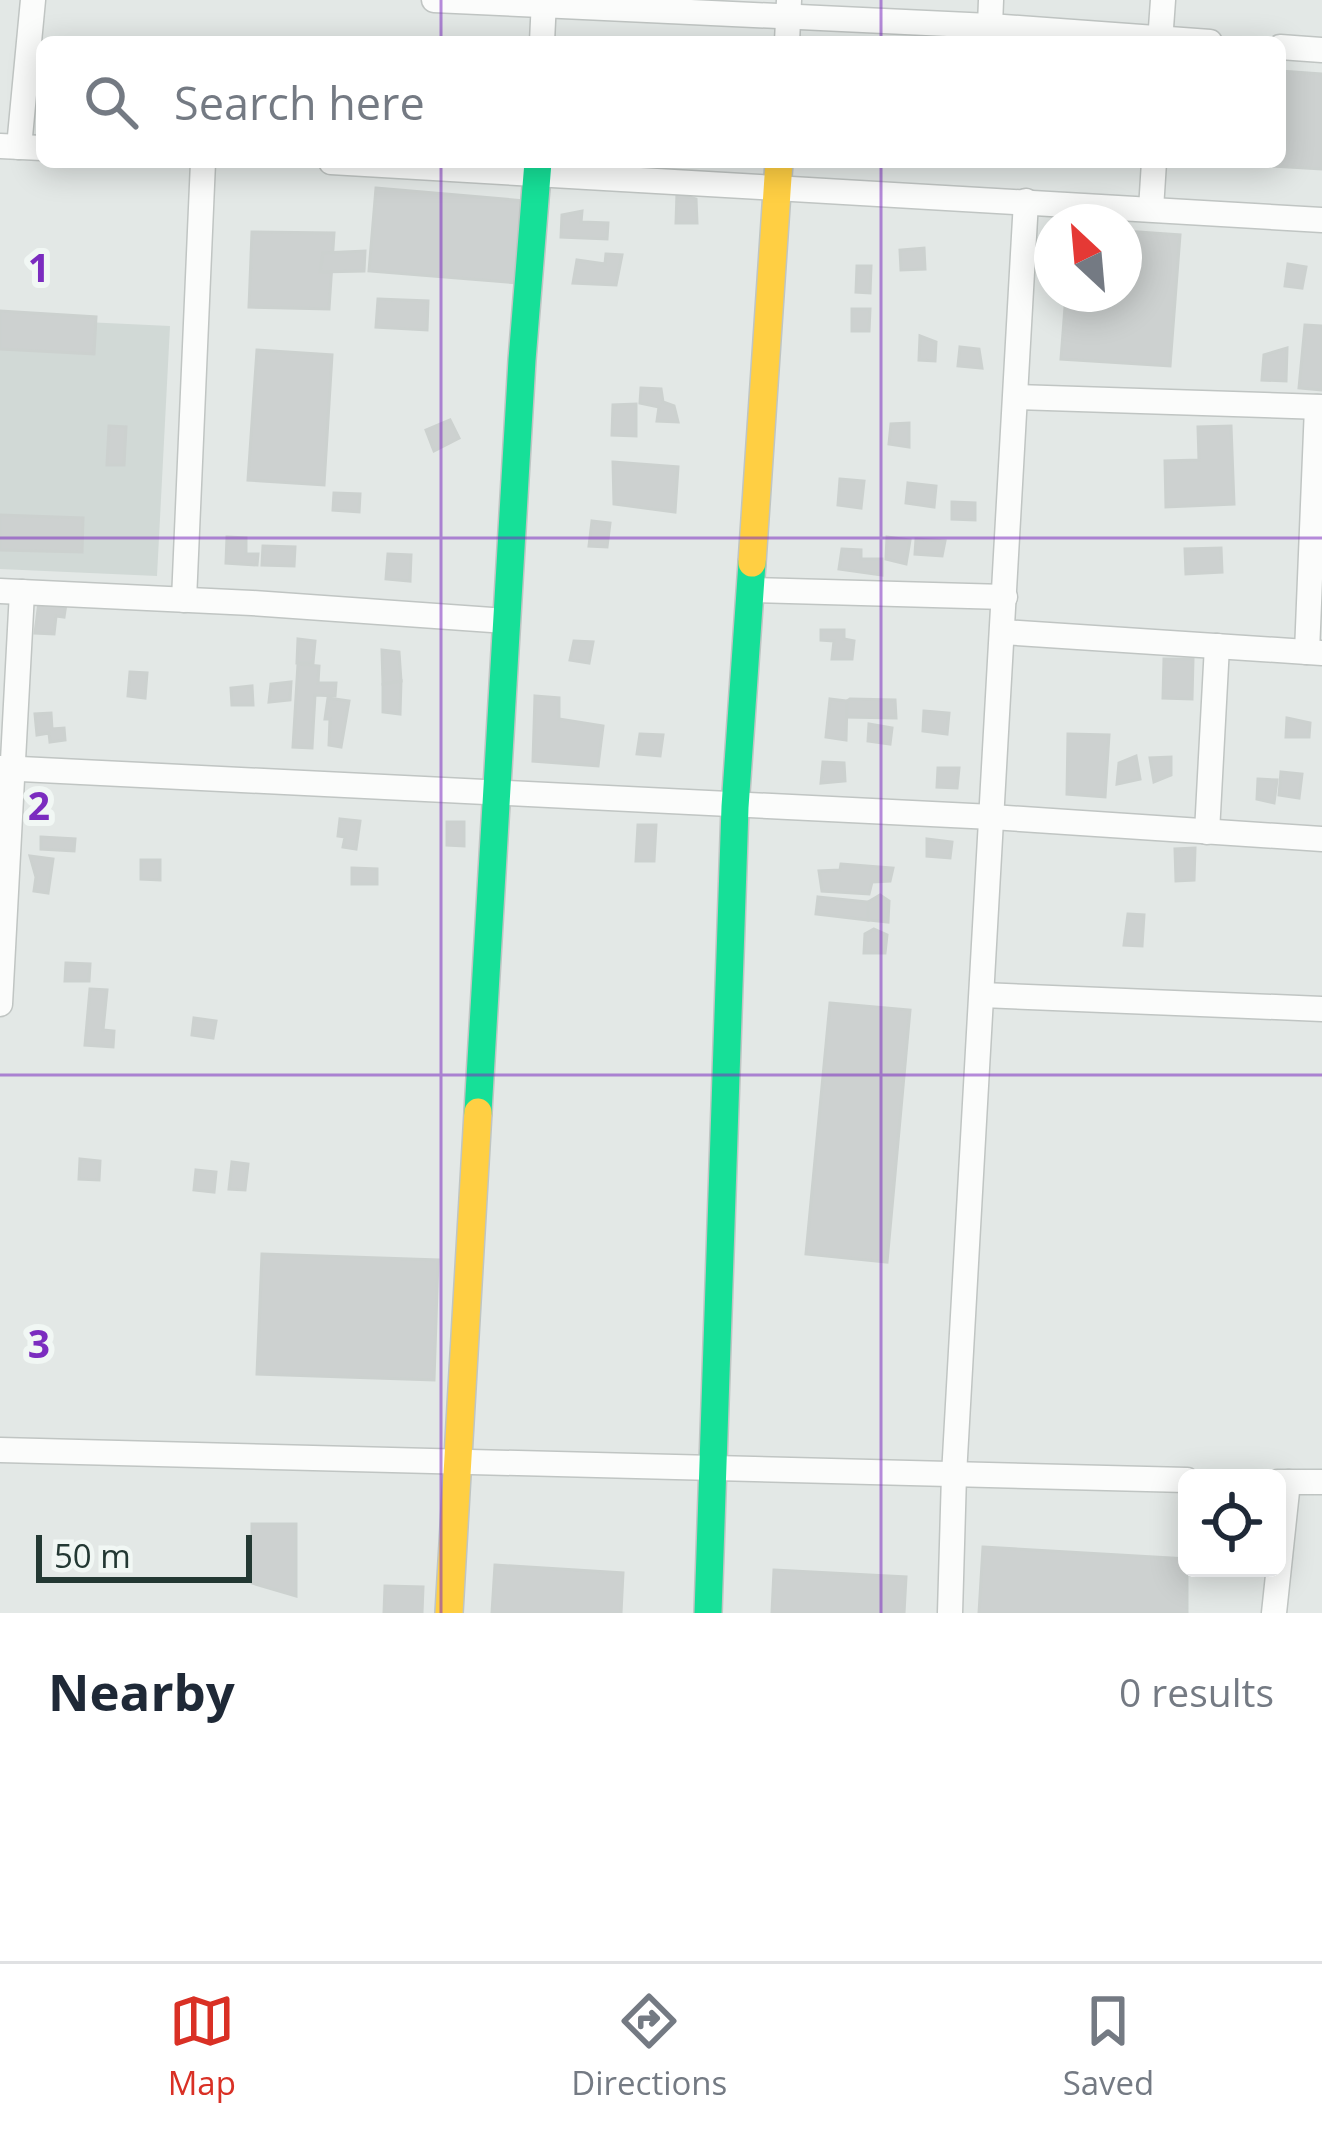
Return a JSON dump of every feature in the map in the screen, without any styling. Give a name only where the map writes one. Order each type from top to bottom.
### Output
[{"type":"street","points":[[20,147],[34,0]]},
{"type":"street","points":[[434,0],[1111,36]]},
{"type":"street","points":[[990,26],[991,0]]},
{"type":"street","points":[[1160,36],[1163,0]]},
{"type":"street","points":[[542,36],[544,3]]},
{"type":"street","points":[[1286,47],[1322,50]]},
{"type":"street","points":[[184,600],[203,168]]},
{"type":"street","points":[[449,1613],[522,360],[538,168]]},
{"type":"street","points":[[568,168],[778,175],[1026,201],[1322,220]]},
{"type":"street","points":[[1151,209],[1154,168]]},
{"type":"street","points":[[708,1613],[735,807],[778,175]]},
{"type":"street","points":[[950,1613],[1026,201]]},
{"type":"street","points":[[1004,632],[1314,653],[1320,407],[1016,397]]},
{"type":"street","points":[[750,590],[1005,597]]},
{"type":"street","points":[[0,1004],[11,591],[506,621]]},
{"type":"street","points":[[1207,832],[1217,646]]},
{"type":"street","points":[[6,768],[992,817],[1322,839]]},
{"type":"street","points":[[982,995],[1322,1009]]},
{"type":"street","points":[[0,1450],[1178,1480]]},
{"type":"street","points":[[1286,1482],[1322,1482]]},
{"type":"street","points":[[1274,1613],[1276,1577]]},
{"type":"shaded area","points":[[0,318],[170,326],[157,576],[0,569]]},
{"type":"building","points":[[1286,71],[1322,74],[1322,169],[1286,167]]},
{"type":"building","points":[[376,188],[526,201],[518,283],[369,271]]},
{"type":"building","points":[[677,193],[696,199],[697,223],[676,223]]},
{"type":"building","points":[[582,211],[581,222],[608,223],[607,239],[561,237],[562,215]]},
{"type":"building","points":[[252,232],[334,233],[329,309],[249,307]]},
{"type":"building","points":[[1142,232],[1180,235],[1170,366],[1061,359],[1065,312],[1142,312]]},
{"type":"building","points":[[924,248],[925,269],[901,270],[900,250]]},
{"type":"building","points":[[365,251],[364,271],[320,272],[323,253]]},
{"type":"building","points":[[606,254],[622,255],[616,285],[573,283],[577,260],[605,264]]},
{"type":"building","points":[[1288,264],[1306,267],[1302,288],[1285,286]]},
{"type":"building","points":[[857,266],[871,266],[870,293],[856,292]]},
{"type":"building","points":[[378,299],[428,301],[427,330],[376,327]]},
{"type":"building","points":[[852,309],[870,309],[869,331],[852,331]]},
{"type":"building","points":[[0,311],[96,317],[94,354],[0,349]]},
{"type":"building","points":[[1305,325],[1322,326],[1322,390],[1299,388]]},
{"type":"building","points":[[920,336],[936,342],[935,361],[919,360]]},
{"type":"building","points":[[960,347],[979,349],[982,368],[958,366]]},
{"type":"building","points":[[1287,348],[1286,381],[1262,380],[1264,355]]},
{"type":"building","points":[[257,350],[332,355],[324,485],[248,480]]},
{"type":"building","points":[[641,388],[661,389],[663,402],[674,406],[678,422],[657,421],[659,407],[640,403]]},
{"type":"building","points":[[636,404],[636,436],[612,435],[613,405]]},
{"type":"building","points":[[450,420],[459,438],[434,451],[426,430]]},
{"type":"building","points":[[909,423],[909,447],[889,444],[891,424]]},
{"type":"building","points":[[109,426],[126,427],[124,465],[107,465]]},
{"type":"building","points":[[1231,426],[1234,504],[1166,507],[1165,461],[1199,460],[1198,427]]},
{"type":"building","points":[[613,462],[678,467],[675,512],[614,504]]},
{"type":"building","points":[[840,479],[864,481],[861,508],[838,505]]},
{"type":"building","points":[[908,483],[936,486],[934,507],[906,503]]},
{"type":"building","points":[[334,493],[360,494],[359,512],[333,510]]},
{"type":"building","points":[[952,502],[975,503],[975,520],[952,519]]},
{"type":"building","points":[[0,515],[83,518],[82,552],[0,550]]},
{"type":"building","points":[[592,521],[610,523],[607,547],[589,546]]},
{"type":"building","points":[[227,537],[246,538],[246,554],[258,554],[257,565],[226,563]]},
{"type":"building","points":[[887,537],[910,540],[906,564],[886,559]]},
{"type":"building","points":[[916,539],[945,541],[942,556],[915,554]]},
{"type":"building","points":[[263,546],[295,547],[294,566],[262,565]]},
{"type":"building","points":[[1221,548],[1222,572],[1186,574],[1185,549]]},
{"type":"building","points":[[842,549],[861,550],[861,559],[882,559],[882,575],[839,569]]},
{"type":"building","points":[[388,554],[411,555],[410,581],[386,579]]},
{"type":"building","points":[[39,602],[66,604],[64,617],[56,616],[54,634],[35,633]]},
{"type":"building","points":[[821,630],[844,630],[844,639],[854,641],[852,659],[832,659],[834,641],[821,640]]},
{"type":"building","points":[[298,639],[315,641],[313,663],[297,663]]},
{"type":"building","points":[[574,641],[593,642],[589,663],[570,660]]},
{"type":"building","points":[[382,650],[399,652],[401,681],[383,684]]},
{"type":"building","points":[[1164,659],[1193,659],[1192,699],[1163,698]]},
{"type":"building","points":[[298,664],[319,666],[318,683],[336,683],[335,696],[315,695],[312,748],[293,747]]},
{"type":"building","points":[[130,672],[147,673],[145,698],[128,696]]},
{"type":"building","points":[[401,681],[400,714],[383,712],[383,684]]},
{"type":"building","points":[[291,682],[290,700],[269,702],[271,684]]},
{"type":"building","points":[[252,686],[253,705],[232,705],[231,688]]},
{"type":"building","points":[[535,696],[559,698],[559,719],[603,726],[598,766],[533,761]]},
{"type":"building","points":[[328,698],[349,701],[341,747],[329,745]]},
{"type":"building","points":[[830,699],[847,701],[846,740],[826,737]]},
{"type":"building","points":[[850,699],[895,700],[896,718],[847,717]]},
{"type":"building","points":[[924,711],[949,713],[947,734],[923,731]]},
{"type":"building","points":[[51,713],[52,729],[64,728],[65,740],[50,742],[49,733],[37,735],[35,714]]},
{"type":"building","points":[[1287,718],[1310,723],[1309,737],[1286,737]]},
{"type":"building","points":[[869,724],[892,728],[890,744],[868,741]]},
{"type":"building","points":[[640,734],[663,735],[660,756],[637,754]]},
{"type":"building","points":[[1068,734],[1109,735],[1105,797],[1067,794]]},
{"type":"building","points":[[1136,756],[1140,779],[1117,784],[1119,763]]},
{"type":"building","points":[[1171,757],[1171,775],[1154,782],[1150,758]]},
{"type":"building","points":[[823,762],[844,763],[845,781],[821,783]]},
{"type":"building","points":[[938,768],[959,768],[957,788],[937,787]]},
{"type":"building","points":[[1281,772],[1302,774],[1299,798],[1279,795]]},
{"type":"building","points":[[1258,779],[1277,780],[1274,803],[1257,799]]},
{"type":"building","points":[[340,819],[360,821],[356,849],[343,847],[345,837],[338,836]]},
{"type":"building","points":[[447,822],[464,822],[464,846],[447,845]]},
{"type":"building","points":[[638,825],[656,825],[654,861],[636,861]]},
{"type":"building","points":[[41,837],[75,839],[74,851],[41,849]]},
{"type":"building","points":[[927,839],[952,842],[950,858],[927,856]]},
{"type":"building","points":[[1195,848],[1194,880],[1176,881],[1175,849]]},
{"type":"building","points":[[30,856],[53,859],[48,893],[34,891]]},
{"type":"building","points":[[141,860],[160,860],[160,880],[141,879]]},
{"type":"building","points":[[841,864],[893,868],[890,881],[872,882],[869,894],[822,891],[819,871],[840,870]]},
{"type":"building","points":[[352,868],[377,869],[377,884],[352,884]]},
{"type":"building","points":[[880,895],[889,901],[888,922],[868,920],[868,902]]},
{"type":"building","points":[[818,897],[868,902],[868,920],[816,914]]},
{"type":"building","points":[[1128,914],[1144,915],[1142,946],[1124,945]]},
{"type":"building","points":[[874,929],[887,935],[885,953],[864,953],[865,934]]},
{"type":"building","points":[[66,963],[90,964],[89,981],[65,981]]},
{"type":"building","points":[[90,989],[107,990],[103,1030],[114,1031],[113,1047],[85,1045]]},
{"type":"building","points":[[830,1003],[910,1010],[887,1262],[806,1254]]},
{"type":"building","points":[[194,1018],[216,1021],[213,1038],[192,1035]]},
{"type":"building","points":[[80,1159],[100,1161],[99,1180],[79,1179]]},
{"type":"building","points":[[232,1162],[248,1164],[245,1190],[229,1189]]},
{"type":"building","points":[[196,1170],[216,1172],[214,1192],[194,1190]]},
{"type":"building","points":[[262,1254],[438,1260],[434,1380],[257,1374]]},
{"type":"building","points":[[252,1524],[296,1524],[296,1596],[252,1583]]},
{"type":"building","points":[[983,1547],[1178,1558],[1178,1577],[1187,1577],[1187,1613],[979,1613]]},
{"type":"building","points":[[495,1565],[623,1573],[621,1613],[492,1613]]},
{"type":"building","points":[[774,1570],[906,1577],[904,1613],[772,1613]]},
{"type":"building","points":[[385,1586],[423,1587],[422,1613],[384,1613]]},
{"type":"traffic: fast","points":[[478,1112],[538,168]]},
{"type":"traffic: fast","points":[[708,1613],[735,807],[752,563]]},
{"type":"traffic: slow","points":[[752,563],[779,168]]},
{"type":"traffic: slow","points":[[449,1613],[478,1112]]}]
